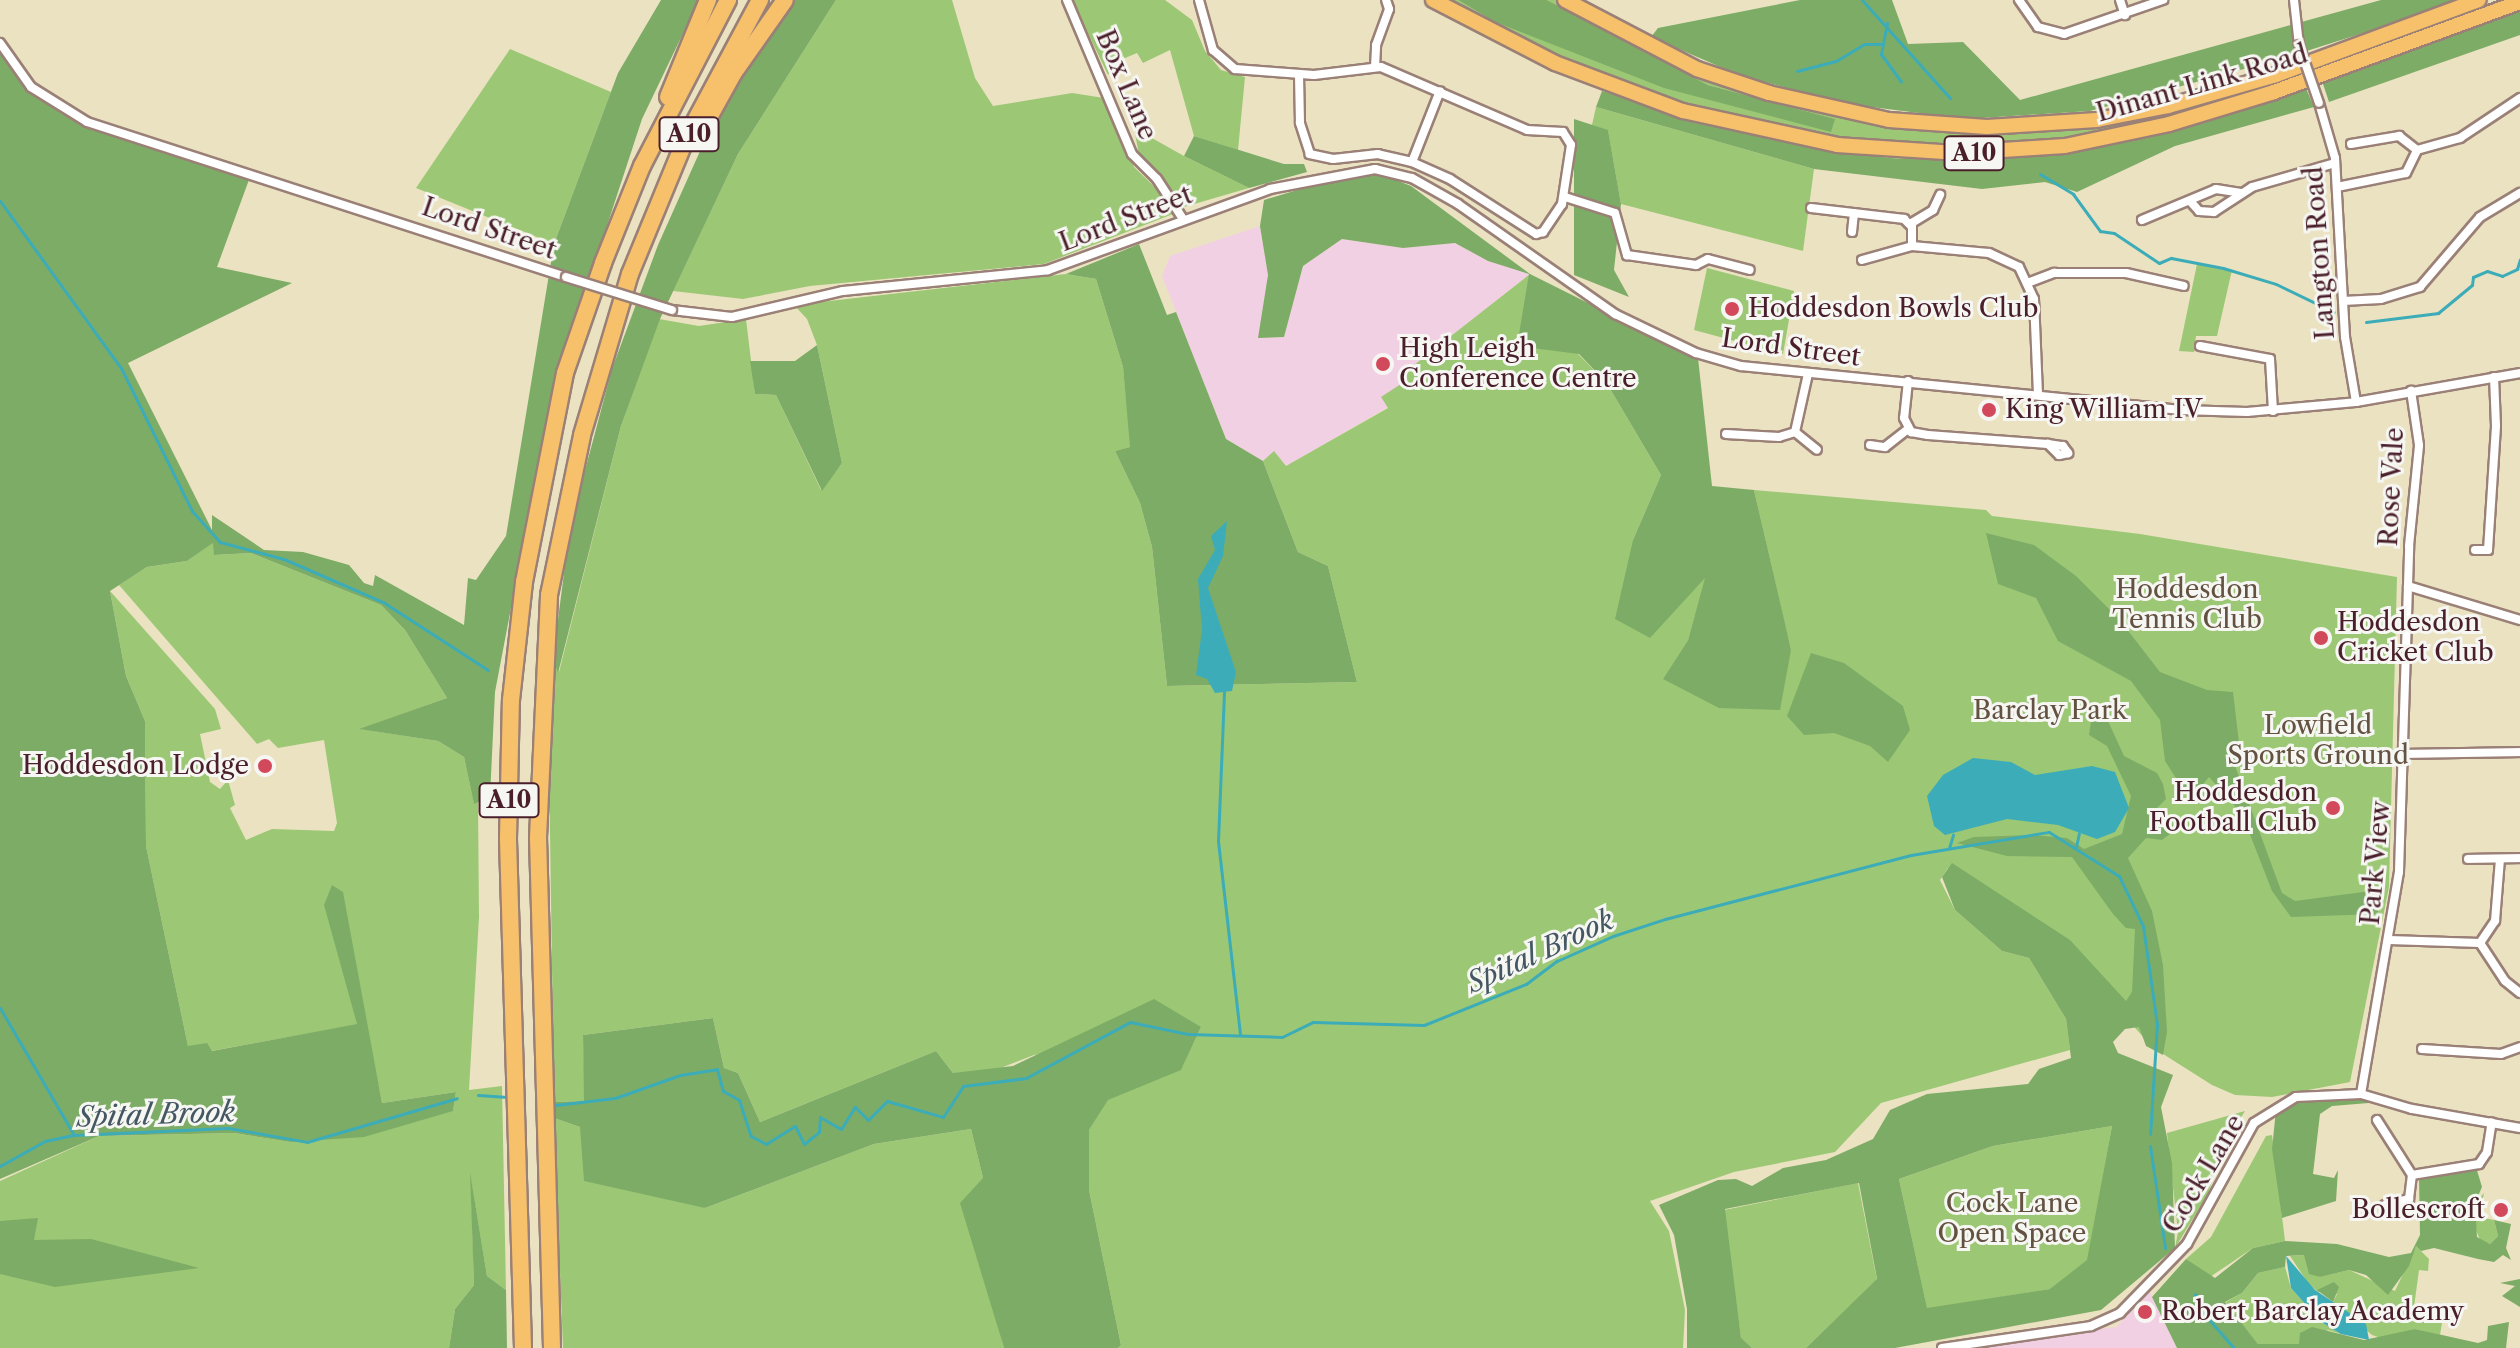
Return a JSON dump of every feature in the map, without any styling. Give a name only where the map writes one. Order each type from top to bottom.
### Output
[{"type":"highway","points":[[642,166],[708,0]]},
{"type":"highway","name":"A10","points":[[523,1348],[508,839],[511,700],[524,582],[565,373],[642,166],[728,0]]},
{"type":"highway","name":"A10","points":[[552,1348],[538,838],[543,657],[549,595],[576,462],[630,274],[686,138],[760,0]]},
{"type":"highway","points":[[630,274],[733,74],[785,0]]},
{"type":"main road","name":"Dinant Link Road","points":[[1433,0],[1555,63],[1683,111],[1837,145],[1942,153],[2065,146],[2169,124],[2274,92],[2520,2]]},
{"type":"main road","name":"Dinant Link Road","points":[[1565,0],[1697,69],[1769,93],[1889,120],[1987,127],[2097,120],[2168,106],[2276,75],[2479,0]]},
{"type":"street","name":"Box Lane","points":[[1067,0],[1132,154],[1157,179],[1183,219]]},
{"type":"street","points":[[1199,0],[1213,50],[1226,64],[1248,71],[1299,74],[1375,67],[1440,91],[1527,130],[1566,134],[1571,145],[1565,197],[1543,232],[1536,234],[1450,179],[1412,162],[1378,154],[1333,159],[1310,154],[1300,123],[1299,74]]},
{"type":"street","points":[[1375,67],[1376,45],[1389,9],[1386,0]]},
{"type":"street","points":[[2019,0],[2035,24],[2057,34],[2082,31],[2163,0]]},
{"type":"street","points":[[2120,0],[2125,15]]},
{"type":"street","name":"Langton Road","points":[[2294,0],[2299,45],[2335,163],[2343,301],[2356,402]]},
{"type":"street","name":"Lord Street","points":[[0,43],[31,87],[87,122],[672,310],[732,317],[843,291],[1048,270],[1183,219],[1314,177],[1368,169],[1391,171],[1458,204],[1587,297],[1648,332],[1717,360],[1808,374],[1908,381],[2181,410],[2273,411],[2356,402],[2520,373]]},
{"type":"street","points":[[1412,162],[1440,91]]},
{"type":"street","points":[[2417,150],[2460,138],[2520,98]]},
{"type":"street","points":[[2360,154],[2354,143],[2399,136],[2417,150]]},
{"type":"street","points":[[2337,187],[2406,173],[2415,163],[2417,150]]},
{"type":"street","points":[[2190,201],[2199,211],[2214,212],[2241,193],[2293,172],[2335,163]]},
{"type":"street","points":[[2142,220],[2222,188],[2241,193]]},
{"type":"street","points":[[2343,301],[2381,299],[2420,287],[2480,217],[2520,193]]},
{"type":"street","points":[[1811,208],[1910,224],[1933,210],[1940,195]]},
{"type":"street","points":[[1565,197],[1615,213],[1627,255],[1696,265],[1708,259],[1750,270]]},
{"type":"street","points":[[1852,232],[1854,213]]},
{"type":"street","points":[[1910,224],[1912,246]]},
{"type":"street","points":[[1862,260],[1912,246],[1998,256],[2019,267],[2030,282],[2038,394]]},
{"type":"street","points":[[2030,282],[2054,273],[2126,273],[2184,286]]},
{"type":"street","points":[[2200,346],[2270,359],[2273,411]]},
{"type":"street","points":[[1795,432],[1808,374]]},
{"type":"street","points":[[2475,550],[2488,550],[2496,426],[2494,377]]},
{"type":"street","points":[[1908,381],[1908,429]]},
{"type":"street","name":"Rose Vale","points":[[2408,586],[2419,445],[2411,391]]},
{"type":"street","points":[[1908,429],[1928,435],[2048,444]]},
{"type":"street","points":[[1870,445],[1885,447],[1908,429]]},
{"type":"street","points":[[1726,434],[1779,437],[1795,432]]},
{"type":"street","points":[[1795,432],[1817,450]]},
{"type":"street","points":[[2408,586],[2520,620]]},
{"type":"street","name":"Park View","points":[[2361,1094],[2389,940],[2405,754],[2408,586]]},
{"type":"street","points":[[2405,754],[2520,752]]},
{"type":"street","points":[[2468,859],[2520,858]]},
{"type":"street","points":[[2480,943],[2495,921],[2500,859]]},
{"type":"street","points":[[2389,940],[2480,943]]},
{"type":"street","points":[[2480,943],[2505,981],[2520,993]]},
{"type":"street","points":[[2422,1049],[2501,1054],[2520,1047]]},
{"type":"street","name":"Cock Lane","points":[[1942,1348],[2005,1342],[2107,1321],[2187,1244],[2254,1123],[2296,1097],[2361,1094],[2520,1128]]},
{"type":"street","points":[[2377,1120],[2412,1175],[2409,1199],[2385,1205]]},
{"type":"street","points":[[2412,1175],[2479,1164],[2487,1152],[2492,1122]]},
{"type":"shaded area","points":[[1260,226],[1268,275],[1259,338],[1284,337],[1303,266],[1342,239],[1403,248],[1455,243],[1488,261],[1530,274],[1401,376],[1404,382],[1388,407],[1285,467],[1274,452],[1263,461],[1226,439],[1162,276],[1170,256]]},
{"type":"shaded area","name":"Robert Barclay Academy","points":[[2150,1292],[2177,1348],[1947,1348],[2116,1327]]},
{"type":"green space","points":[[661,0],[699,0],[642,119],[552,393],[495,692],[490,797],[474,804],[464,757],[438,741],[359,729],[447,698],[405,630],[381,605],[251,553],[214,555],[213,543],[187,561],[147,567],[110,591],[126,676],[145,721],[146,846],[188,1046],[207,1043],[212,1051],[357,1024],[324,905],[332,885],[343,892],[382,1103],[456,1092],[453,1111],[364,1137],[290,1142],[234,1133],[99,1136],[0,1179],[0,41],[42,100],[73,117],[250,177],[217,267],[292,283],[128,363],[212,530],[212,515],[264,550],[303,552],[349,565],[364,583],[373,586],[375,575],[464,625],[468,578],[476,580],[506,536],[554,244],[618,73]]},
{"type":"green space","points":[[791,0],[836,0],[738,154],[660,319],[621,426],[558,673],[553,658],[570,527],[612,369],[658,245],[722,102]]},
{"type":"green space","points":[[836,0],[952,0],[975,78],[993,106],[1072,93],[1104,98],[1124,133],[1134,167],[1168,200],[1173,214],[1044,264],[810,286],[743,299],[673,291],[738,154]]},
{"type":"green space","points":[[1072,0],[1165,0],[1192,20],[1205,51],[1221,70],[1245,77],[1238,150],[1194,136],[1170,50],[1143,63],[1137,53],[1118,61],[1108,75]]},
{"type":"green space","points":[[1446,0],[1458,0],[1493,21],[1831,131],[1834,119],[1708,85],[1547,0],[1556,0],[1675,65],[1803,109],[1912,129],[1987,133],[2083,127],[2509,0],[2303,76],[2137,127],[2039,143],[1950,148],[1797,132],[1666,100],[1540,49]]},
{"type":"green space","points":[[1458,0],[1547,0],[1708,85],[1835,119],[1831,132],[1664,88],[1493,21]]},
{"type":"green space","points":[[1800,0],[1892,0],[1908,44],[1963,42],[2020,100],[2381,0],[2466,0],[2288,57],[2090,111],[1966,119],[1848,104],[1739,75],[1651,37],[1658,28]]},
{"type":"green space","points":[[2520,10],[2520,35],[2329,102],[2322,81]]},
{"type":"green space","points":[[510,49],[611,92],[554,244],[416,188]]},
{"type":"green space","points":[[2305,86],[2314,107],[2175,146],[2077,192],[2045,182],[1982,189],[1814,169],[1596,107],[1602,91],[1773,140],[1889,158],[1985,162],[2149,137]]},
{"type":"green space","points":[[1596,107],[1814,169],[1803,251],[1621,204],[1608,131],[1592,125]]},
{"type":"green space","points":[[1574,119],[1608,130],[1621,204],[1614,270],[1629,297],[1574,275]]},
{"type":"green space","points":[[1134,128],[1249,188],[1184,207],[1139,155]]},
{"type":"green space","points":[[1194,136],[1284,164],[1304,164],[1307,172],[1249,188],[1184,156]]},
{"type":"green space","points":[[1347,175],[1383,175],[1411,186],[1530,274],[1698,358],[1712,486],[1754,490],[1791,650],[1780,710],[1719,708],[1663,679],[1688,640],[1705,578],[1650,638],[1615,619],[1633,540],[1661,475],[1606,382],[1579,354],[1517,346],[1529,274],[1488,261],[1455,243],[1403,248],[1342,239],[1303,266],[1284,337],[1258,338],[1268,275],[1260,226],[1264,200]]},
{"type":"green space","points":[[1139,244],[1167,315],[1176,312],[1226,439],[1263,461],[1298,552],[1328,566],[1357,682],[1167,686],[1152,547],[1140,503],[1115,451],[1130,447],[1123,367],[1096,279],[1066,274]]},
{"type":"green space","points":[[2197,264],[2232,270],[2217,336],[2196,336],[2194,352],[2179,351]]},
{"type":"green space","points":[[1707,268],[1794,291],[1783,354],[1694,330]]},
{"type":"green space","points":[[1066,274],[1096,279],[1123,367],[1131,447],[1115,451],[1140,503],[1152,547],[1167,686],[1357,682],[1328,566],[1298,552],[1263,461],[1274,451],[1286,466],[1388,408],[1381,397],[1404,382],[1400,376],[1530,274],[1578,354],[1606,382],[1661,475],[1633,540],[1706,577],[1688,640],[1664,678],[1791,651],[1754,490],[1986,510],[1992,516],[2140,534],[2397,577],[2389,887],[2350,1082],[2272,1097],[2235,1095],[2212,1085],[2152,1047],[2070,954],[1948,868],[1940,880],[1955,910],[2002,951],[2029,958],[2066,1019],[2070,1050],[1881,1103],[1835,1152],[1734,1172],[1650,1201],[1669,1231],[1685,1310],[1683,1348],[1118,1348],[1121,1345],[1089,1190],[1089,1130],[1107,1100],[1181,1069],[1201,1027],[1034,1055],[990,1072],[953,1073],[936,1051],[760,1122],[738,1073],[724,1068],[713,1018],[583,1035],[585,1101],[554,1102],[548,699],[553,658],[559,672],[621,426],[659,319],[699,326],[746,319],[755,394],[776,395],[821,490],[842,463],[817,345],[807,319],[794,305]]},
{"type":"green space","points":[[817,345],[842,463],[822,491],[776,395],[755,394],[750,361],[795,361]]},
{"type":"green space","points":[[1986,533],[2034,545],[2076,576],[2119,619],[2160,672],[2207,690],[2233,692],[2239,743],[2234,763],[2282,893],[2295,901],[2378,890],[2378,914],[2291,917],[2272,891],[2242,814],[2209,777],[2190,800],[2165,761],[2160,720],[2131,681],[2058,641],[2036,598],[1998,584]]},
{"type":"green space","points":[[214,542],[215,555],[251,553],[381,605],[405,630],[447,698],[361,729],[438,741],[464,757],[474,803],[478,802],[479,917],[469,1090],[502,1086],[506,1290],[487,1276],[471,1180],[474,1285],[455,1309],[449,1348],[0,1348],[0,1181],[99,1136],[234,1133],[290,1142],[453,1110],[456,1092],[382,1103],[366,1023],[211,1051],[188,1046],[146,846],[145,721],[126,676],[110,591],[215,709],[221,729],[200,734],[210,782],[220,789],[228,780],[235,805],[230,808],[246,840],[272,829],[334,831],[337,823],[324,740],[278,748],[269,739],[257,744],[119,585],[147,567],[187,561]]},
{"type":"green space","points":[[1811,653],[1844,663],[1903,706],[1910,730],[1888,762],[1870,746],[1834,733],[1804,735],[1787,716]]},
{"type":"green space","points":[[2103,710],[2124,756],[2157,773],[2166,799],[2157,808],[2159,820],[2179,827],[2162,840],[2146,838],[2128,858],[2152,911],[2163,965],[2167,1032],[2163,1055],[2146,1046],[2139,1027],[2125,1029],[2113,1042],[2118,1053],[2173,1075],[2161,1107],[2172,1163],[2175,1248],[2101,1310],[1895,1348],[1806,1348],[1877,1279],[1859,1183],[1725,1209],[1741,1338],[1752,1348],[1687,1348],[1687,1309],[1674,1235],[1659,1205],[1718,1180],[1736,1179],[1752,1186],[1783,1168],[1826,1160],[1873,1139],[1890,1110],[1927,1094],[2028,1084],[2039,1069],[2071,1058],[2066,1019],[2029,958],[2002,951],[1955,910],[1942,877],[1952,863],[2070,940],[2126,1001],[2132,992],[2135,929],[2126,928],[2113,914],[2072,857],[2007,856],[1957,843],[1974,837],[2032,835],[2067,838],[2084,849],[2122,834],[2131,796],[2107,746],[2089,735],[2091,721]],"holes":[[[2112,1126],[2087,1260],[2050,1289],[1927,1308],[1899,1179],[1993,1146]]]},
{"type":"green space","points":[[1154,999],[1201,1027],[1181,1070],[1108,1100],[1089,1130],[1089,1190],[1121,1345],[1118,1348],[1004,1348],[960,1203],[983,1178],[971,1129],[874,1144],[705,1208],[584,1181],[580,1127],[554,1118],[554,1102],[584,1101],[583,1035],[713,1018],[724,1068],[738,1073],[760,1122],[936,1051],[953,1073],[1013,1066]]},
{"type":"green space","points":[[2366,1097],[2381,1102],[2332,1106],[2320,1114],[2313,1174],[2334,1178],[2338,1170],[2336,1201],[2282,1218],[2272,1149],[2276,1110],[2298,1101]]},
{"type":"green space","points":[[2245,1111],[2222,1149],[2208,1194],[2175,1248],[2178,1232],[2167,1133]]},
{"type":"green space","points":[[554,1118],[580,1127],[705,1208],[874,1144],[971,1129],[983,1178],[985,1281],[1004,1348],[563,1348]]},
{"type":"green space","name":"Cock Lane Open Space","points":[[2112,1126],[2088,1260],[2051,1289],[1927,1309],[1899,1179],[1993,1146]]},
{"type":"green space","points":[[2272,1135],[2285,1241],[2253,1248],[2210,1277],[2186,1259],[2211,1237],[2266,1136]]},
{"type":"green space","points":[[2476,1167],[2482,1187],[2475,1203],[2477,1237],[2490,1244],[2498,1236],[2494,1220],[2511,1224],[2506,1248],[2511,1260],[2503,1255],[2494,1262],[2434,1248],[2421,1251],[2416,1246],[2409,1266],[2388,1295],[2366,1275],[2349,1270],[2320,1277],[2309,1274],[2304,1255],[2286,1256],[2285,1267],[2258,1273],[2242,1293],[2225,1302],[2258,1344],[2299,1344],[2300,1333],[2312,1327],[2364,1340],[2415,1329],[2478,1343],[2487,1340],[2488,1326],[2509,1322],[2506,1348],[2177,1348],[2152,1297],[2186,1259],[2215,1278],[2253,1248],[2285,1241],[2337,1244],[2389,1257],[2411,1253],[2420,1235],[2419,1177]]},
{"type":"green space","points":[[470,1172],[487,1276],[506,1290],[507,1348],[449,1348],[455,1309],[474,1285]]},
{"type":"green space","points":[[1858,1183],[1877,1280],[1806,1348],[1752,1348],[1741,1339],[1724,1210]]},
{"type":"green space","points":[[2484,1193],[2479,1217],[2494,1220],[2498,1236],[2490,1244],[2480,1240],[2476,1230],[2475,1203]]},
{"type":"green space","points":[[38,1218],[34,1240],[91,1239],[199,1268],[55,1287],[0,1274],[0,1221]]},
{"type":"green space","points":[[2416,1246],[2429,1259],[2428,1271],[2419,1270],[2414,1307],[2436,1315],[2435,1322],[2442,1323],[2440,1335],[2415,1329],[2384,1339],[2372,1335],[2333,1302],[2337,1294],[2318,1292],[2308,1283],[2290,1256],[2304,1255],[2319,1277],[2349,1270],[2395,1291]]},
{"type":"green space","points":[[2285,1267],[2291,1288],[2321,1322],[2341,1334],[2328,1330],[2300,1344],[2258,1344],[2226,1302],[2242,1293],[2258,1273]]},
{"type":"green space","points":[[2520,1279],[2520,1307],[2502,1296],[2515,1286],[2500,1283]]},
{"type":"green space","points":[[2334,1282],[2339,1287],[2333,1302],[2317,1290]]},
{"type":"water","points":[[1227,521],[1223,556],[1208,588],[1236,672],[1232,691],[1215,693],[1207,679],[1196,675],[1202,630],[1198,579],[1215,550],[1211,536]]},
{"type":"water","points":[[1973,758],[2011,762],[2035,775],[2092,766],[2115,772],[2129,808],[2115,832],[2097,839],[2058,825],[2007,819],[1945,835],[1934,826],[1927,796],[1943,775]]},
{"type":"water","points":[[2286,1256],[2315,1290],[2366,1324],[2369,1340],[2341,1334],[2321,1322],[2291,1288]]},
{"type":"waterway","points":[[1862,0],[1950,98]]},
{"type":"waterway","points":[[1887,23],[1881,54],[1901,82]]},
{"type":"waterway","points":[[1797,71],[1836,61],[1864,44],[1881,44]]},
{"type":"waterway","points":[[2040,174],[2073,194],[2100,231],[2114,233],[2159,263],[2171,258],[2223,268],[2276,284],[2334,312]]},
{"type":"waterway","points":[[0,201],[121,368],[192,511],[220,542],[284,559],[383,602],[488,670]]},
{"type":"waterway","points":[[2366,322],[2438,313],[2472,285],[2473,277],[2487,271],[2502,276],[2517,269],[2520,259]]},
{"type":"waterway","points":[[1224,692],[1218,841],[1240,1034]]},
{"type":"waterway","name":"Spital Brook","points":[[556,1105],[615,1098],[680,1075],[717,1069],[723,1091],[739,1100],[751,1136],[766,1144],[795,1126],[804,1144],[819,1132],[820,1117],[841,1129],[855,1107],[868,1120],[887,1101],[943,1117],[963,1086],[1026,1078],[1130,1022],[1188,1034],[1282,1037],[1313,1022],[1424,1025],[1526,984],[1557,961],[1613,936],[1665,919],[1911,855],[2049,832],[2119,876],[2143,926],[2157,1024],[2150,1134]]},
{"type":"waterway","points":[[2076,847],[2079,833]]},
{"type":"waterway","points":[[1949,848],[1953,835]]},
{"type":"waterway","points":[[0,1008],[74,1135]]},
{"type":"waterway","name":"Spital Brook","points":[[478,1095],[504,1097]]},
{"type":"waterway","name":"Spital Brook","points":[[0,1166],[45,1141],[74,1135],[228,1128],[307,1142],[457,1098]]},
{"type":"waterway","name":"Spital Brook","points":[[2150,1146],[2165,1248]]},
{"type":"waterway","name":"Spital Brook","points":[[2195,1294],[2204,1314],[2234,1348]]},
{"type":"place","name":"Hoddesdon Bowls Club","points":[[1732,309]]},
{"type":"place","name":"High Leigh Conference Centre","points":[[1383,364]]},
{"type":"place","name":"King William IV","points":[[1989,410]]},
{"type":"place","name":"Hoddesdon Cricket Club","points":[[2321,638]]},
{"type":"place","name":"Hoddesdon Lodge","points":[[265,766]]},
{"type":"place","name":"Hoddesdon Football Club","points":[[2333,808]]},
{"type":"place","name":"Bollescroft","points":[[2501,1210]]},
{"type":"place","name":"Robert Barclay Academy","points":[[2145,1312]]},
{"type":"park label","name":"Hoddesdon Tennis Club","points":[[2187,605]]},
{"type":"park label","name":"Barclay Park","points":[[2050,711]]},
{"type":"park label","name":"Lowfield Sports Ground","points":[[2318,741]]}]
